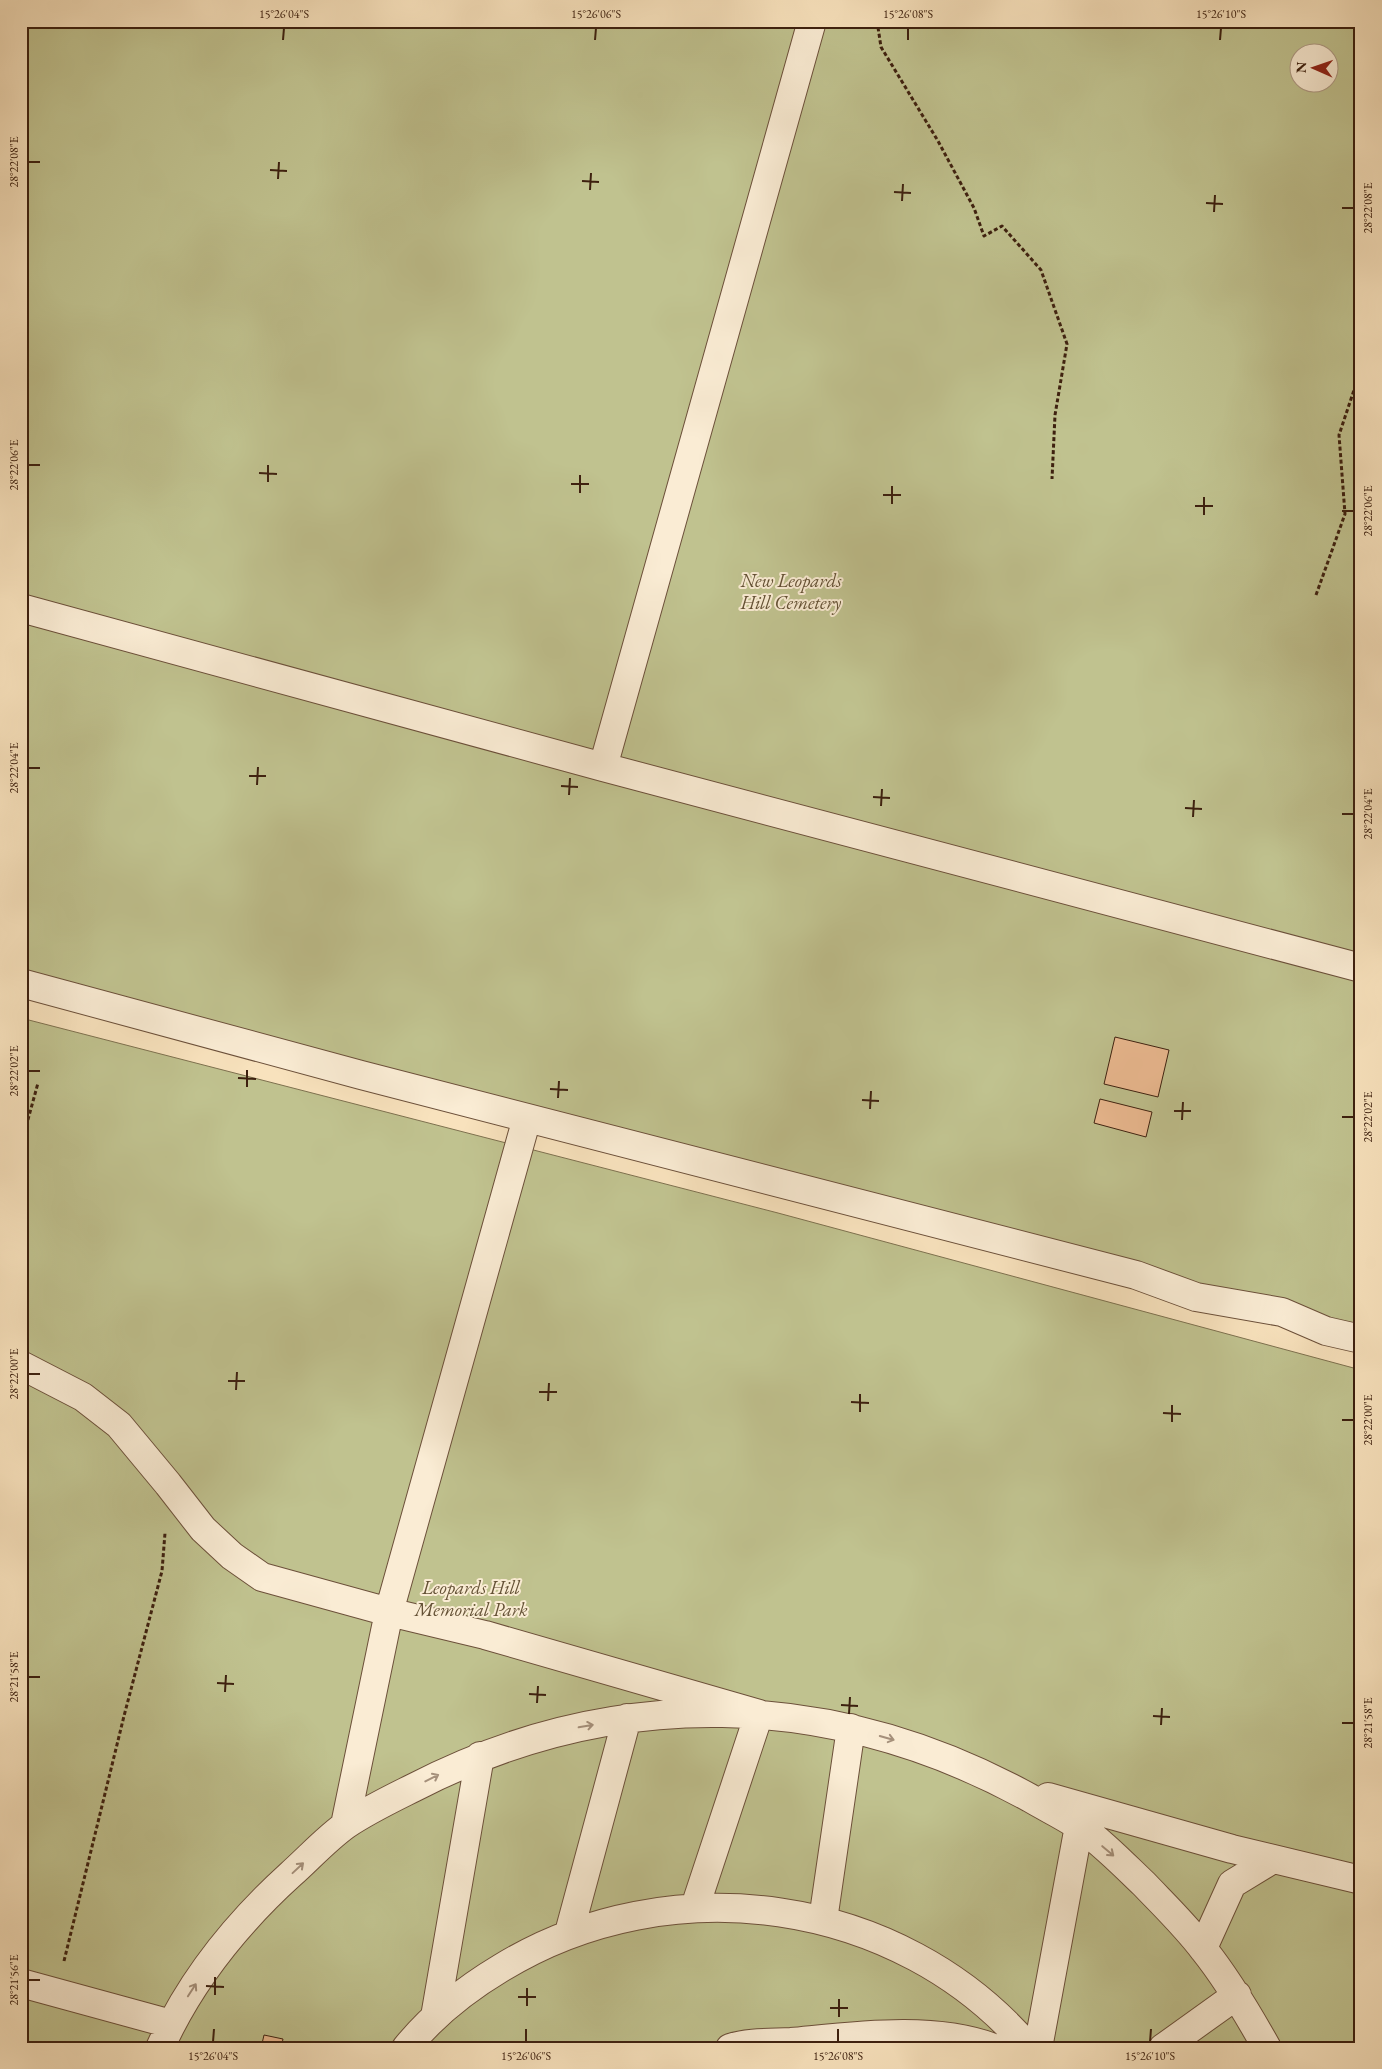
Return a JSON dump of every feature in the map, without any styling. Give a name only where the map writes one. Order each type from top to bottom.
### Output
[{"type":"lane","points":[[603,767],[812,21]]},
{"type":"lane","points":[[21,608],[603,767],[1361,968]]},
{"type":"lane","points":[[21,983],[527,1118],[1136,1275],[1196,1297],[1282,1312],[1326,1331],[1361,1339]]},
{"type":"lane","points":[[345,1825],[389,1612],[527,1118]]},
{"type":"lane","points":[[21,1365],[82,1397],[119,1425],[203,1529],[232,1556],[262,1577],[389,1612],[494,1638],[759,1714],[851,1728],[930,1751],[1006,1785],[1079,1826],[1123,1864],[1203,1948],[1237,1996],[1267,2048]]},
{"type":"lane","points":[[21,1984],[56,1994],[165,2036],[203,1973],[235,1930],[272,1891],[345,1825],[437,1776],[480,1756],[536,1737],[627,1718],[671,1714],[759,1714]]},
{"type":"lane","points":[[695,1907],[759,1714]]},
{"type":"lane","points":[[569,1933],[627,1718]]},
{"type":"lane","points":[[823,1920],[851,1728]]},
{"type":"lane","points":[[435,2017],[480,1756]]},
{"type":"lane","points":[[1006,1785],[1274,1859],[1361,1880]]},
{"type":"lane","points":[[1038,2048],[1079,1826]]},
{"type":"lane","points":[[1203,1948],[1232,1884],[1274,1859]]},
{"type":"lane","points":[[412,2044],[435,2017],[484,1978],[512,1961],[569,1933],[650,1912],[695,1907],[760,1910],[823,1920],[884,1942],[941,1972],[992,2010],[1028,2048]]},
{"type":"lane","points":[[1163,2048],[1237,1996]]},
{"type":"lane","points":[[730,2048],[884,2033],[947,2037],[982,2043],[994,2048]]},
{"type":"path","points":[[877,21],[881,47],[938,141],[974,208],[984,236],[1002,226],[1040,270],[1067,344],[1055,415],[1052,479]]},
{"type":"path","points":[[1316,595],[1345,514],[1340,435],[1361,369]]},
{"type":"path","points":[[21,1145],[38,1083]]},
{"type":"path","points":[[56,1994],[124,1716],[162,1571],[165,1532]]},
{"type":"green space","name":"New Leopards Hill Cemetery","points":[[21,21],[1361,21],[1361,1326],[21,979]]},
{"type":"green space","name":"Leopards Hill Memorial Park","points":[[21,1018],[778,1213],[1361,1370],[1361,2048],[35,2048],[21,2044]]},
{"type":"building","points":[[1115,1037],[1169,1050],[1158,1097],[1104,1084]]},
{"type":"building","points":[[1100,1099],[1152,1112],[1146,1137],[1094,1123]]},
{"type":"building","points":[[264,2035],[283,2039],[281,2048],[261,2048]]}]
